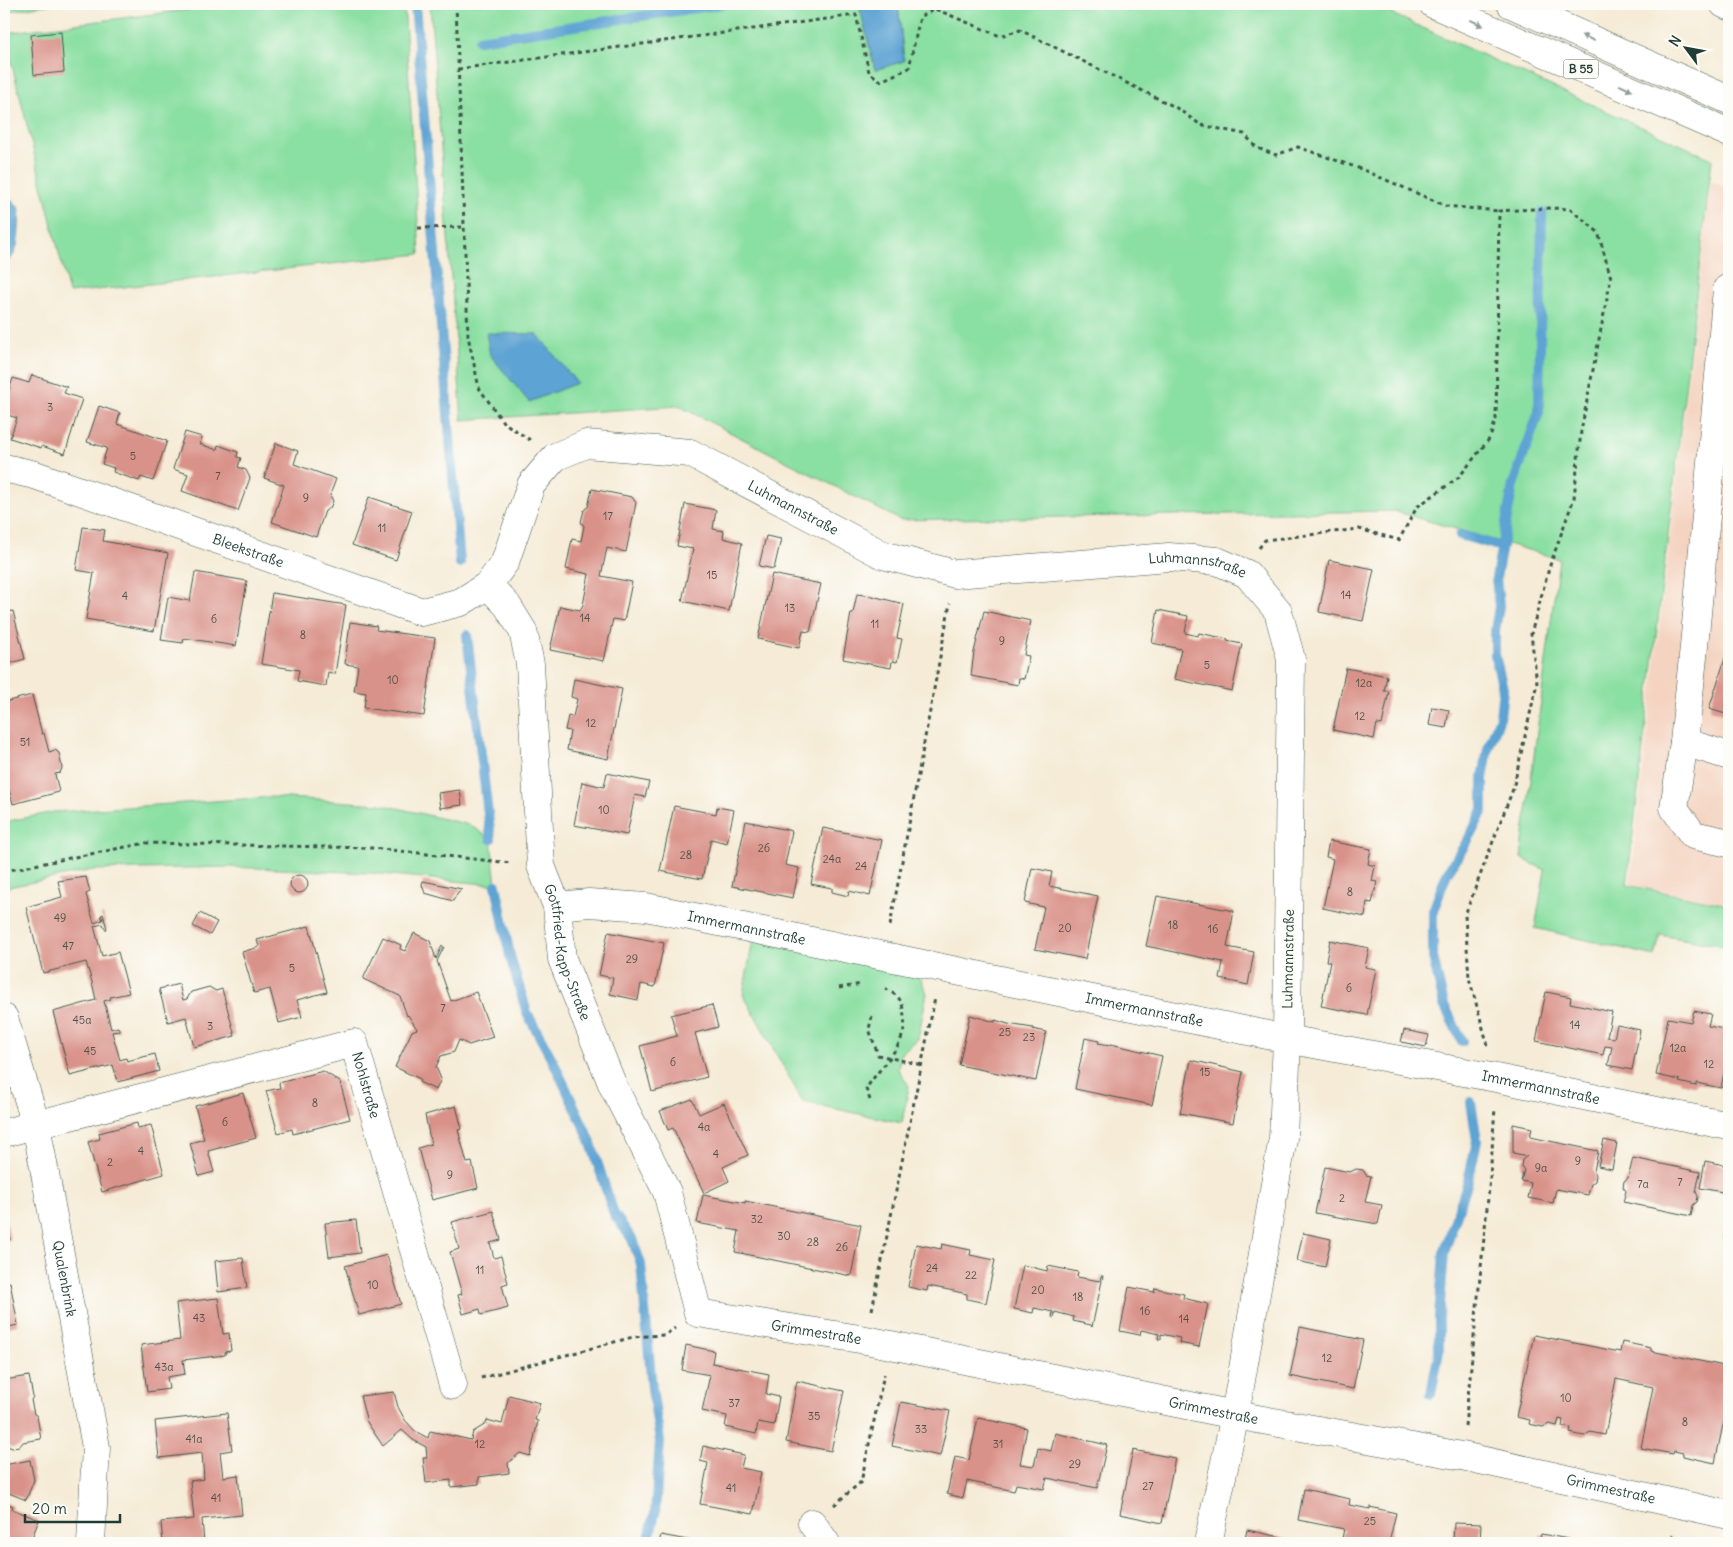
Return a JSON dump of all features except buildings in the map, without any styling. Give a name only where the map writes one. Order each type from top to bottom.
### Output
[{"type":"street","name":"B 55","points":[[1433,4],[1729,134]]},
{"type":"street","name":"B 55","points":[[1511,4],[1729,100]]},
{"type":"street","points":[[1724,4],[1729,6]]},
{"type":"street","points":[[1729,288],[1727,289],[1693,657],[1684,742],[1674,808],[1693,835],[1729,843]]},
{"type":"street","name":"Luhmannstraße","points":[[488,584],[505,562],[531,485],[555,457],[586,444],[690,453],[884,555],[955,574],[1169,557],[1217,561],[1242,570],[1247,574],[1278,611],[1291,659],[1288,1039],[1283,1138],[1234,1415],[1208,1543]]},
{"type":"street","name":"Bleekstraße","points":[[4,468],[35,475],[422,612],[461,602],[488,584]]},
{"type":"street","name":"Gottfried-Kapp-Straße","points":[[488,584],[507,605],[523,631],[530,664],[541,866],[557,906],[562,959],[613,1086],[666,1192],[698,1313]]},
{"type":"street","points":[[1684,742],[1729,756]]},
{"type":"street","name":"Immermannstraße","points":[[557,906],[589,903],[646,907],[1288,1039],[1496,1078],[1729,1126]]},
{"type":"street","name":"Qualenbrink","points":[[4,1018],[36,1125],[96,1447],[91,1543]]},
{"type":"street","name":"Nohlstraße","points":[[36,1125],[354,1043],[453,1385]]},
{"type":"street","points":[[4,1133],[36,1125]]},
{"type":"street","name":"Grimmestraße","points":[[698,1313],[878,1343],[1234,1415],[1462,1456],[1729,1515]]},
{"type":"path","points":[[456,4],[468,336],[479,388],[503,422],[555,457]]},
{"type":"path","points":[[458,69],[856,15],[869,72],[881,81],[909,68],[920,17],[935,10],[1000,36],[1020,30],[1175,107],[1201,124],[1244,134],[1257,148],[1276,154],[1298,147],[1360,169],[1446,206],[1499,211],[1552,208],[1570,209],[1598,232],[1611,278],[1581,432],[1574,498],[1549,568],[1531,634],[1537,682],[1513,789],[1465,915],[1468,978],[1496,1078],[1490,1178],[1462,1456]]},
{"type":"path","points":[[1242,570],[1264,540],[1359,529],[1400,540],[1417,507],[1459,477],[1490,438],[1496,419],[1499,211]]},
{"type":"path","points":[[418,228],[464,227]]},
{"type":"path","points":[[884,956],[955,574]]},
{"type":"path","points":[[4,871],[146,843],[372,848],[541,866]]},
{"type":"path","points":[[819,1533],[862,1482],[878,1343],[922,1065],[942,968]]},
{"type":"path","points":[[838,988],[867,982]]},
{"type":"path","points":[[870,1100],[866,1090],[872,1078],[890,1058],[904,1035],[906,1021],[900,1000],[884,987]]},
{"type":"path","points":[[872,1016],[869,1029],[878,1055],[922,1065]]},
{"type":"path","points":[[453,1385],[633,1337],[665,1335]]},
{"type":"shaded area","points":[[1711,181],[1729,189],[1729,904],[1630,884]]},
{"type":"green space","points":[[4,4],[51,4],[4,12]]},
{"type":"green space","points":[[233,4],[404,4],[420,254],[69,293],[4,33]]},
{"type":"green space","points":[[430,4],[859,4],[875,70],[904,60],[898,4],[1370,4],[1712,159],[1627,885],[1729,905],[1729,947],[1660,935],[1655,956],[1535,928],[1545,870],[1521,858],[1559,559],[1394,511],[900,520],[679,406],[462,420]]},
{"type":"green space","points":[[272,797],[380,804],[470,825],[491,839],[496,885],[370,873],[230,867],[93,870],[4,888],[4,822],[54,812]]},
{"type":"green space","points":[[753,940],[920,977],[927,993],[918,1039],[901,1053],[898,1069],[909,1086],[902,1123],[803,1102],[743,994]]},
{"type":"water","points":[[859,4],[898,4],[904,61],[875,70]]},
{"type":"water","points":[[4,201],[13,201],[20,209],[18,240],[14,254],[4,265]]},
{"type":"water","points":[[486,333],[537,334],[577,383],[529,402],[490,355]]},
{"type":"waterway","points":[[415,4],[460,563]]},
{"type":"waterway","points":[[479,40],[723,4]]},
{"type":"waterway","points":[[1462,1041],[1444,1005],[1433,957],[1433,911],[1447,873],[1468,840],[1483,810],[1483,778],[1488,749],[1500,717],[1503,689],[1495,655],[1495,631],[1499,606],[1496,578],[1513,485],[1539,412],[1542,213]]},
{"type":"waterway","points":[[1460,535],[1502,547]]},
{"type":"waterway","points":[[467,635],[491,839]]},
{"type":"waterway","points":[[496,885],[510,956],[527,1013],[553,1061],[590,1140],[614,1214],[632,1239],[641,1264],[652,1388],[660,1441],[655,1513],[648,1543]]},
{"type":"waterway","points":[[1431,1394],[1439,1351],[1439,1317],[1444,1253],[1468,1181],[1477,1141],[1471,1102]]}]
